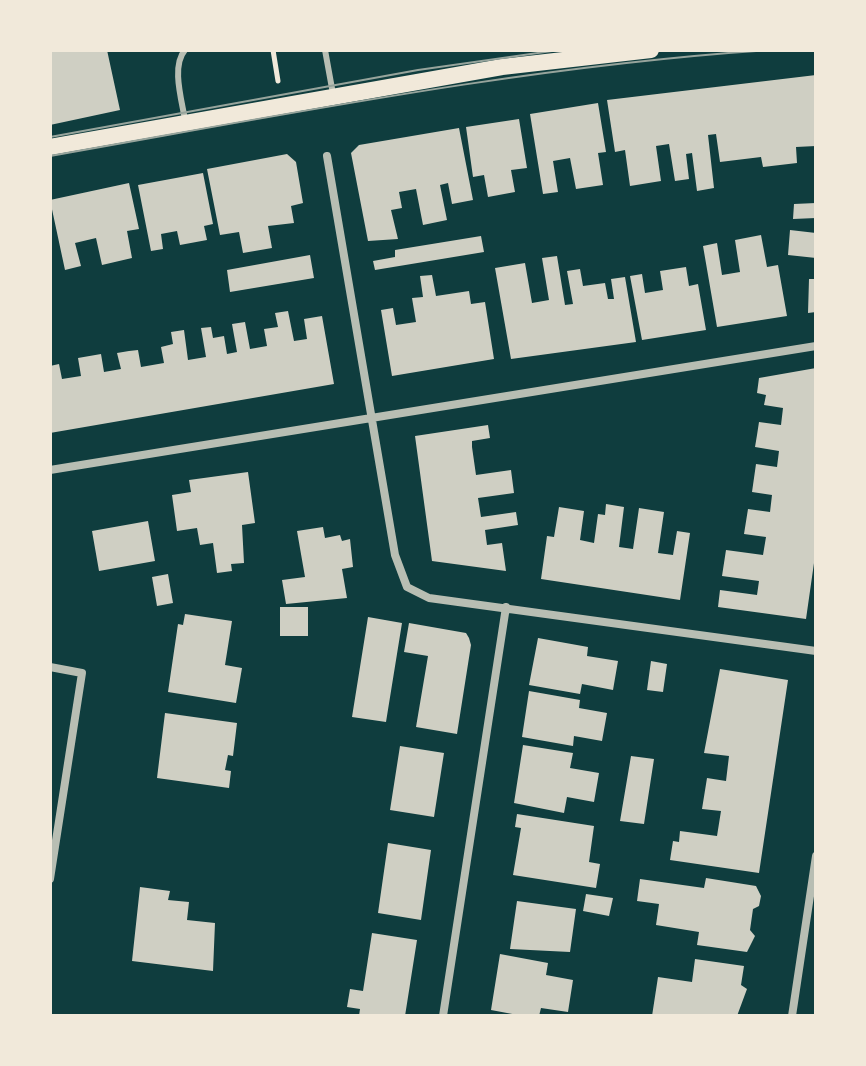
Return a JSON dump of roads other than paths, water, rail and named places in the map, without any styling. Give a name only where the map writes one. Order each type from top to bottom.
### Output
[{"type":"main road","points":[[50,147],[502,67],[651,50]]},
{"type":"street","points":[[327,156],[398,570],[407,587],[415,594],[816,651]]},
{"type":"street","points":[[50,470],[816,346]]},
{"type":"street","points":[[443,1016],[506,607]]},
{"type":"street","points":[[50,667],[82,673],[50,879]]},
{"type":"street","points":[[792,1016],[816,856]]},
{"type":"lane","points":[[185,50],[180,54],[179,73],[185,123]]},
{"type":"lane","points":[[325,50],[333,95]]},
{"type":"tram line","points":[[50,137],[418,70],[559,50]]},
{"type":"tram line","points":[[50,156],[498,79],[679,57],[770,50]]}]
